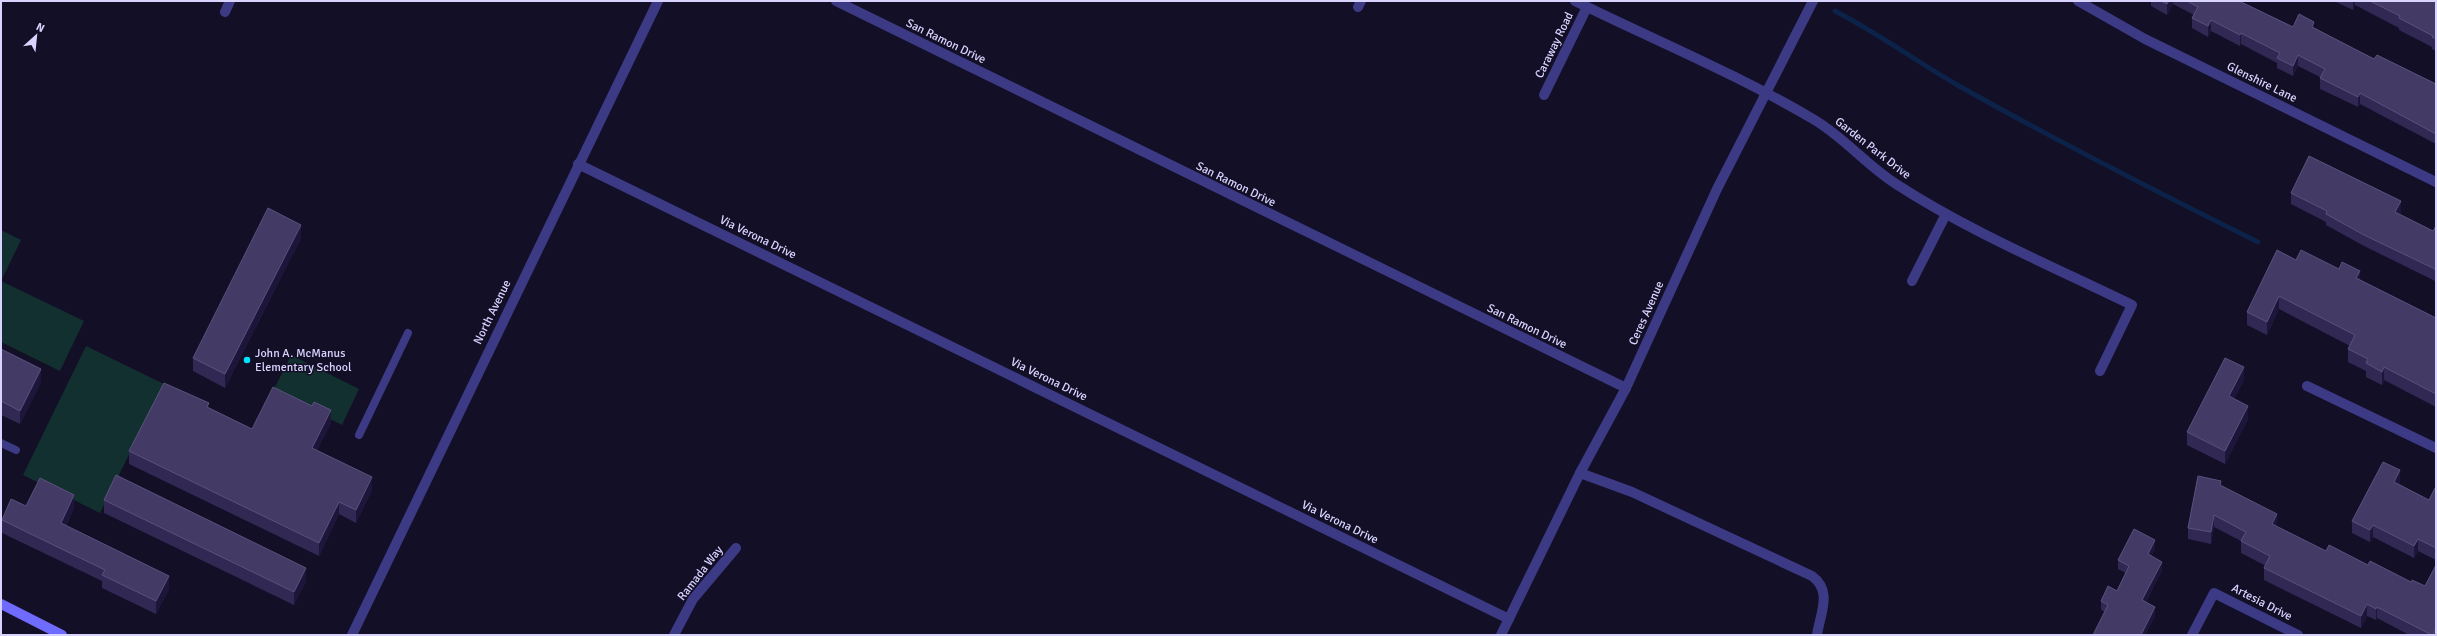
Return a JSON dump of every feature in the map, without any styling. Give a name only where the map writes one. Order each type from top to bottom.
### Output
[{"type":"main road","points":[[1,604],[62,635]]},
{"type":"street","points":[[225,12],[230,1]]},
{"type":"street","name":"North Avenue","points":[[352,635],[658,1]]},
{"type":"street","name":"San Ramon Drive","points":[[836,1],[1626,388]]},
{"type":"street","name":"Garden Park Drive","points":[[1575,1],[1765,94],[1814,120],[1848,144],[1871,166],[1895,184],[1946,214],[2132,305],[2100,371]]},
{"type":"street","name":"Ceres Avenue","points":[[1501,635],[1580,473],[1626,388],[1717,189],[1813,1]]},
{"type":"street","name":"Glenshire Lane","points":[[2078,1],[2145,39],[2436,182]]},
{"type":"street","name":"Caraway Road","points":[[1544,95],[1587,7]]},
{"type":"street","name":"Via Verona Drive","points":[[578,164],[1509,619]]},
{"type":"street","points":[[1912,281],[1946,214]]},
{"type":"street","points":[[2307,386],[2436,448]]},
{"type":"street","points":[[1580,473],[1632,492],[1812,576],[1821,582],[1825,593],[1817,635]]},
{"type":"street","name":"Ramada Way","points":[[674,635],[693,599],[736,548]]},
{"type":"street","name":"Artesia Drive","points":[[2192,635],[2214,593],[2298,635]]},
{"type":"lane","points":[[359,435],[408,333]]},
{"type":"lane","points":[[1,443],[16,450]]},
{"type":"green space","points":[[1,230],[21,240],[1,281]]},
{"type":"green space","points":[[1,281],[84,321],[60,371],[1,342]]},
{"type":"green space","points":[[86,346],[164,384],[100,513],[23,475]]},
{"type":"green space","points":[[291,355],[359,389],[342,425],[273,391]]},
{"type":"building","points":[[2161,1],[2169,1],[2167,4]]},
{"type":"building","points":[[2187,1],[2239,1],[2293,27],[2299,14],[2314,22],[2312,27],[2374,59],[2377,55],[2436,84],[2436,134],[2360,93],[2358,97],[2320,78],[2325,69],[2298,55],[2293,66],[2277,58],[2280,53],[2241,33],[2240,35],[2211,20],[2208,26],[2192,18],[2198,7]]},
{"type":"building","points":[[2370,1],[2436,1],[2436,39],[2399,18],[2400,16]]},
{"type":"building","points":[[2309,156],[2401,201],[2395,212],[2433,231],[2436,226],[2436,268],[2435,269],[2364,235],[2326,214],[2327,211],[2291,193]]},
{"type":"building","points":[[268,208],[301,225],[225,374],[193,358]]},
{"type":"building","points":[[2277,250],[2296,260],[2301,250],[2339,269],[2342,262],[2360,271],[2356,278],[2436,318],[2436,394],[2384,367],[2382,372],[2366,363],[2368,359],[2348,349],[2355,335],[2279,296],[2267,322],[2247,312]]},
{"type":"building","points":[[1,349],[41,369],[20,411],[1,401]]},
{"type":"building","points":[[2225,358],[2244,367],[2229,396],[2248,406],[2225,451],[2187,432]]},
{"type":"building","points":[[164,383],[209,403],[207,407],[252,429],[273,387],[312,406],[314,402],[331,410],[312,448],[372,477],[356,510],[339,502],[319,543],[129,451]]},
{"type":"building","points":[[2383,462],[2400,470],[2394,482],[2429,500],[2435,488],[2436,489],[2436,548],[2418,539],[2414,546],[2373,525],[2370,530],[2352,521]]},
{"type":"building","points":[[116,475],[306,568],[294,592],[104,500]]},
{"type":"building","points":[[2198,476],[2221,481],[2220,485],[2277,514],[2272,524],[2326,551],[2329,545],[2368,565],[2370,561],[2411,582],[2412,580],[2425,586],[2436,565],[2436,629],[2433,635],[2377,607],[2376,609],[2367,604],[2361,616],[2264,568],[2270,556],[2241,541],[2246,532],[2214,515],[2211,532],[2188,528]]},
{"type":"building","points":[[40,478],[74,495],[61,523],[169,576],[156,601],[102,575],[105,570],[2,520],[11,499],[26,506]]},
{"type":"building","points":[[2134,529],[2155,540],[2148,554],[2162,562],[2142,600],[2155,607],[2141,635],[2093,635],[2108,605],[2101,601],[2108,586],[2117,591],[2129,566],[2118,560]]},
{"type":"waterway","points":[[1835,11],[1867,29],[1943,77],[2033,127],[2258,242]]},
{"type":"place","name":"John A. McManus Elementary School","points":[[247,360]]}]
